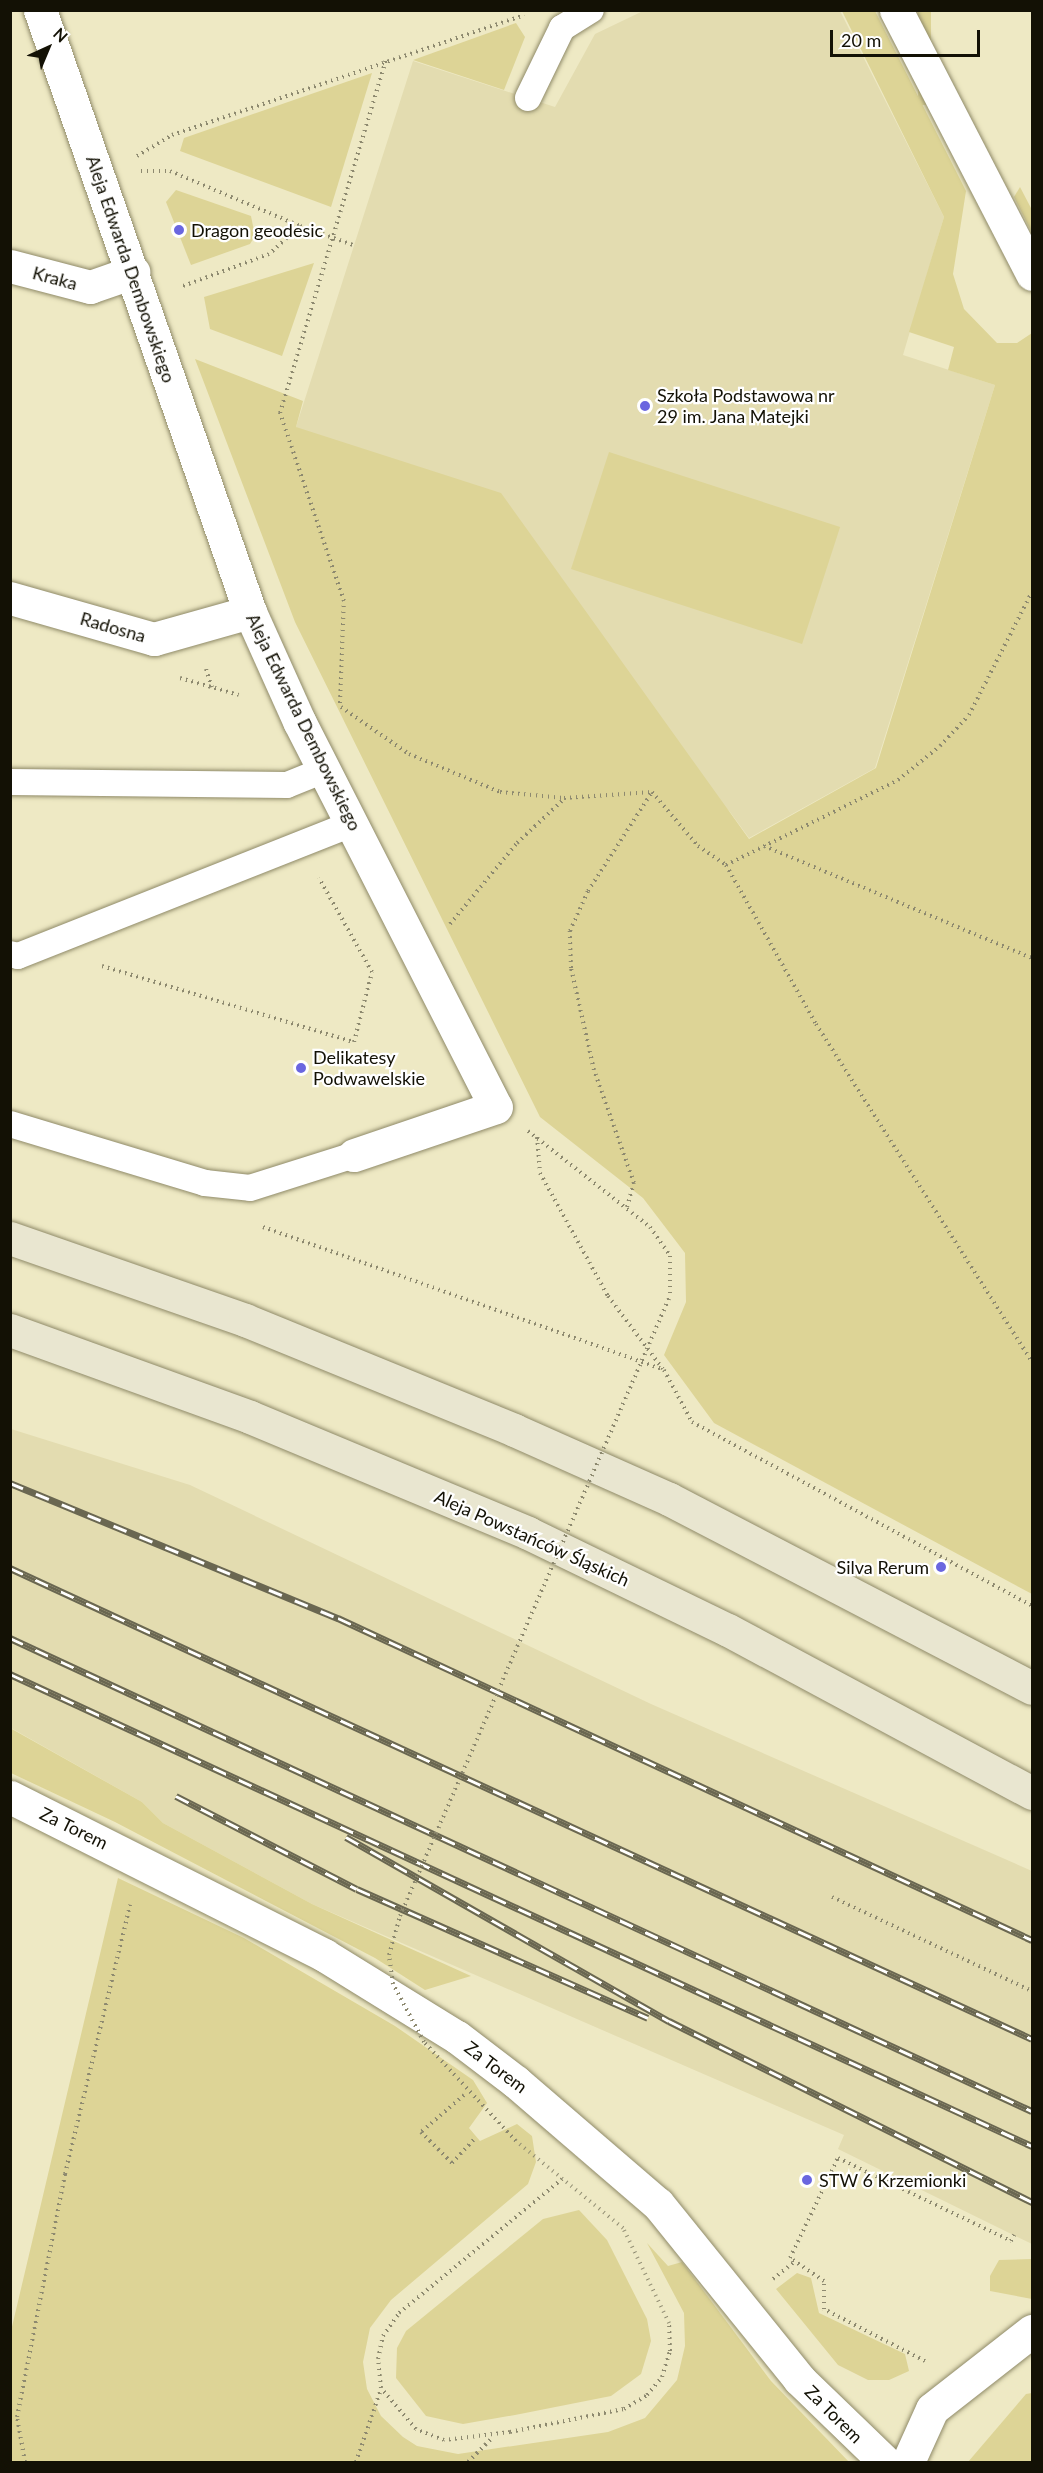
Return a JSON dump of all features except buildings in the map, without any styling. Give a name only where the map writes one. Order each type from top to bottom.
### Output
[{"type":"main road","points":[[10,1238],[267,1329],[514,1430],[669,1499],[1032,1688]]},
{"type":"main road","name":"Aleja Powstańców Śląskich","points":[[10,1330],[250,1417],[528,1533],[728,1630],[1032,1793]]},
{"type":"street","name":"Aleja Edwarda Dembowskiego","points":[[40,10],[250,612],[324,770],[496,1107],[354,1155]]},
{"type":"street","points":[[896,10],[1032,274]]},
{"type":"street","name":"Kraka","points":[[10,266],[90,287],[132,272]]},
{"type":"street","name":"Radosna","points":[[10,598],[154,639],[250,612]]},
{"type":"street","name":"Za Torem","points":[[10,1797],[141,1860],[324,1955],[457,2037],[596,2146],[658,2204],[799,2379],[885,2463]]},
{"type":"street","points":[[908,2463],[932,2409],[1032,2331]]},
{"type":"lane","points":[[528,98],[562,28],[591,10]]},
{"type":"lane","points":[[10,782],[287,785],[324,770]]},
{"type":"lane","points":[[10,954],[18,956],[352,824]]},
{"type":"lane","points":[[10,1124],[205,1183],[250,1188],[354,1155]]},
{"type":"path","points":[[127,162],[172,135],[536,10]]},
{"type":"path","points":[[340,705],[344,601],[280,413],[386,60]]},
{"type":"path","points":[[141,171],[170,171],[300,226],[353,245]]},
{"type":"path","points":[[177,288],[269,254],[300,226]]},
{"type":"path","points":[[726,865],[898,780],[940,746],[969,715],[1032,592]]},
{"type":"path","points":[[331,708],[340,705]]},
{"type":"path","points":[[340,705],[409,754],[490,788],[564,798],[652,792]]},
{"type":"path","points":[[652,792],[698,846],[726,865],[816,1024],[1032,1362]]},
{"type":"path","points":[[627,1207],[634,1183],[594,1070],[571,968],[570,931],[588,891],[652,792]]},
{"type":"path","points":[[441,934],[517,843],[564,798]]},
{"type":"path","points":[[764,846],[1032,958]]},
{"type":"path","points":[[98,964],[354,1042],[372,972],[315,870]]},
{"type":"path","points":[[381,2388],[416,2429],[444,2440],[493,2437],[624,2409],[647,2395],[662,2377],[670,2351],[669,2323],[623,2228],[516,2141],[469,2091],[409,2017],[393,1984],[393,1936],[670,1296],[670,1256],[651,1227],[537,1137],[546,1183],[608,1296],[664,1370],[692,1422],[1032,1606]]},
{"type":"path","points":[[256,1226],[664,1370]]},
{"type":"path","points":[[25,2463],[16,2417],[65,2174],[141,1860]]},
{"type":"path","points":[[832,1897],[1032,1991]]},
{"type":"path","points":[[469,2091],[421,2132],[452,2163],[476,2137]]},
{"type":"path","points":[[356,2463],[381,2388],[383,2336],[399,2313],[537,2202],[596,2146]]},
{"type":"path","points":[[929,2365],[824,2309],[824,2281],[790,2258],[838,2158],[1011,2241],[1014,2235]]},
{"type":"path","points":[[772,2280],[793,2262]]},
{"type":"path","points":[[468,2463],[493,2437]]},
{"type":"shaded area","name":"Szkoła Podstawowa nr 29 im. Jana Matejki","points":[[643,11],[840,11],[944,217],[903,355],[995,385],[875,768],[749,838],[730,812],[296,427],[413,61],[555,107],[595,34]]},
{"type":"shaded area","points":[[842,11],[875,11],[966,191],[953,274],[964,309],[997,343],[1017,343],[1032,333],[1032,1594],[714,1423],[664,1355],[686,1302],[685,1253],[643,1198],[540,1117],[295,622],[195,359],[303,401],[296,427],[501,493],[749,839],[876,768],[995,385],[948,370],[954,347],[909,332],[944,217]]},
{"type":"shaded area","points":[[918,11],[931,11],[931,105],[918,105]]},
{"type":"shaded area","points":[[516,23],[525,37],[504,90],[413,60]]},
{"type":"shaded area","points":[[372,73],[331,207],[180,151],[184,138]]},
{"type":"shaded area","points":[[1020,187],[1032,210],[1032,233],[1014,197]]},
{"type":"shaded area","points":[[176,190],[251,216],[255,236],[250,244],[191,265],[166,202]]},
{"type":"shaded area","points":[[314,263],[282,356],[210,329],[204,297]]},
{"type":"shaded area","points":[[609,452],[840,527],[802,644],[571,569]]},
{"type":"shaded area","points":[[11,1429],[190,1485],[651,1704],[1032,1871],[1032,2244],[838,2149],[844,2135],[312,1904],[163,1823],[142,1802],[11,1728]]},
{"type":"shaded area","points":[[10,1728],[142,1802],[163,1823],[312,1904],[471,1976],[425,1990],[375,1958],[115,1822],[11,1773]]},
{"type":"shaded area","points":[[118,1878],[244,1938],[395,2026],[473,2080],[487,2103],[469,2128],[480,2141],[517,2124],[532,2136],[536,2162],[528,2184],[391,2300],[370,2328],[363,2362],[367,2389],[381,2416],[403,2437],[417,2446],[458,2454],[608,2432],[645,2418],[677,2380],[685,2346],[684,2313],[647,2243],[668,2266],[682,2262],[771,2381],[849,2462],[11,2462],[11,2331]]},
{"type":"shaded area","points":[[579,2210],[607,2240],[647,2319],[651,2341],[641,2374],[611,2396],[515,2415],[463,2424],[426,2416],[396,2378],[397,2348],[406,2331],[543,2219]]},
{"type":"shaded area","points":[[1032,2259],[1032,2299],[990,2291],[990,2276],[999,2260]]},
{"type":"shaded area","points":[[797,2273],[811,2278],[819,2313],[905,2354],[909,2371],[889,2380],[868,2380],[838,2365],[776,2289]]},
{"type":"shaded area","points":[[1032,2393],[1032,2462],[968,2462],[1026,2394]]},
{"type":"railway","points":[[10,1483],[338,1618],[1032,1940]]},
{"type":"railway","points":[[10,1568],[1032,2039]]},
{"type":"railway","points":[[10,1638],[1032,2111]]},
{"type":"railway","points":[[10,1674],[1032,2146]]},
{"type":"railway","points":[[176,1796],[357,1889],[648,2018]]},
{"type":"railway","points":[[346,1837],[669,2021],[1032,2202]]},
{"type":"place","name":"Dragon geodesic","points":[[179,230]]},
{"type":"place","name":"Szkoła Podstawowa nr 29 im. Jana Matejki","points":[[645,406]]},
{"type":"place","name":"Delikatesy Podwawelskie","points":[[301,1068]]},
{"type":"place","name":"Silva Rerum","points":[[941,1567]]},
{"type":"place","name":"STW 6 Krzemionki","points":[[807,2180]]}]
